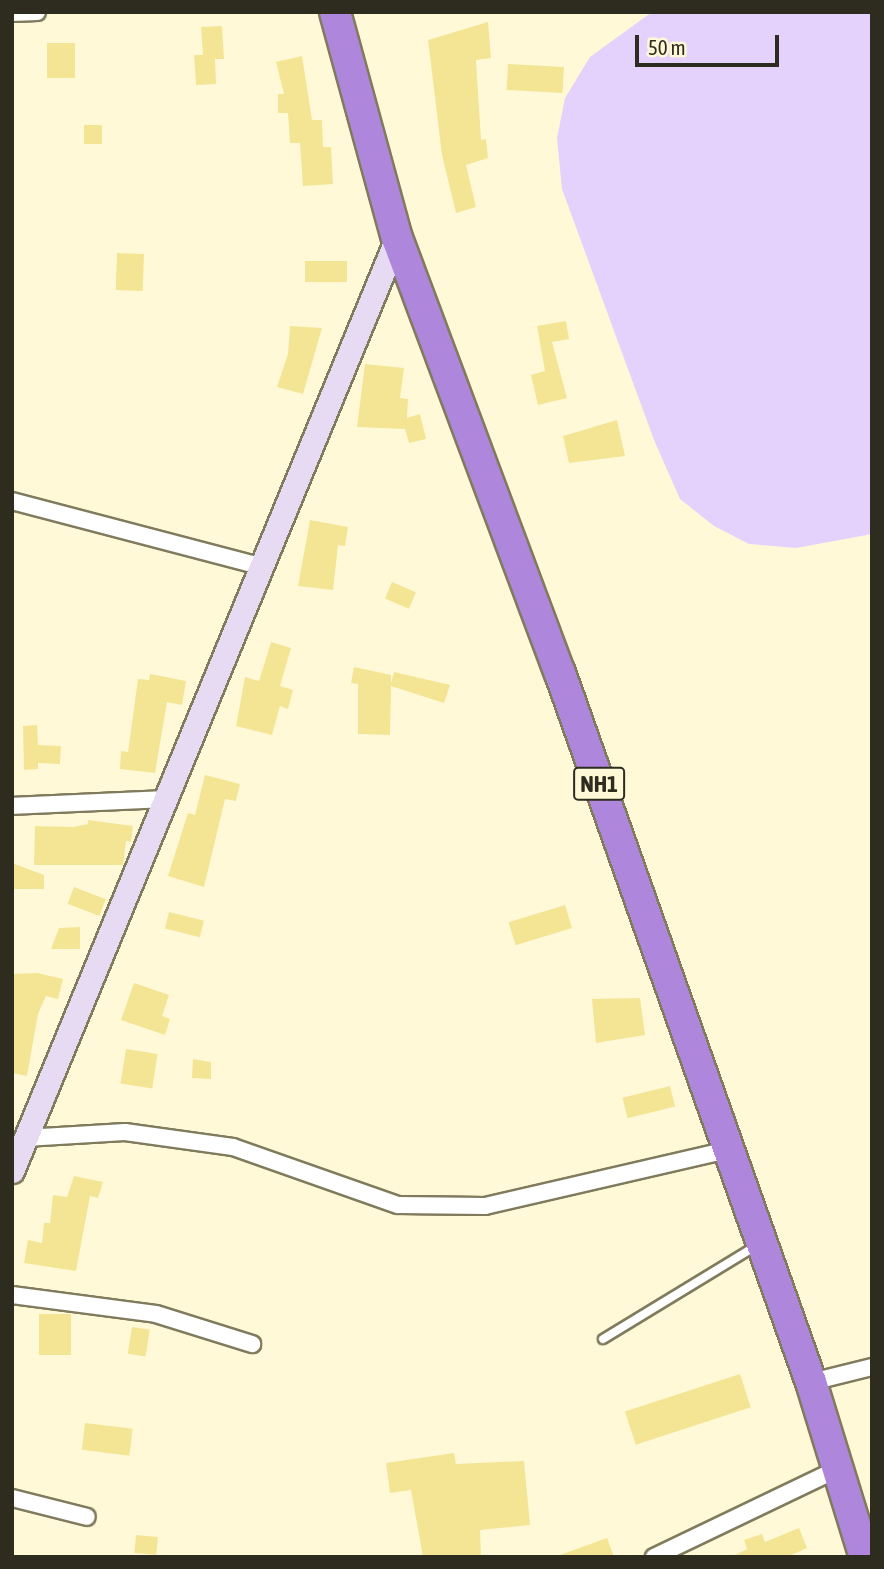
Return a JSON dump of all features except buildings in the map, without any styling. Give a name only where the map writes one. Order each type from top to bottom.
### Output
[{"type":"highway","name":"NH1","points":[[335,12],[397,237],[560,673],[811,1382],[840,1468],[865,1557]]},
{"type":"street","points":[[12,13],[37,12]]},
{"type":"street","points":[[12,1171],[397,237]]},
{"type":"street","points":[[12,501],[260,566]]},
{"type":"street","points":[[12,806],[164,799]]},
{"type":"street","points":[[25,1138],[125,1132],[233,1147],[398,1205],[485,1206],[728,1150]]},
{"type":"street","points":[[12,1295],[156,1314],[252,1343]]},
{"type":"street","points":[[811,1382],[872,1367]]},
{"type":"street","points":[[654,1557],[840,1468]]},
{"type":"street","points":[[12,1499],[87,1517]]},
{"type":"lane","points":[[603,1339],[761,1242]]},
{"type":"shaded area","points":[[652,12],[872,12],[872,534],[796,548],[749,544],[714,526],[680,499],[654,440],[562,189],[557,138],[565,98],[590,57]]}]
